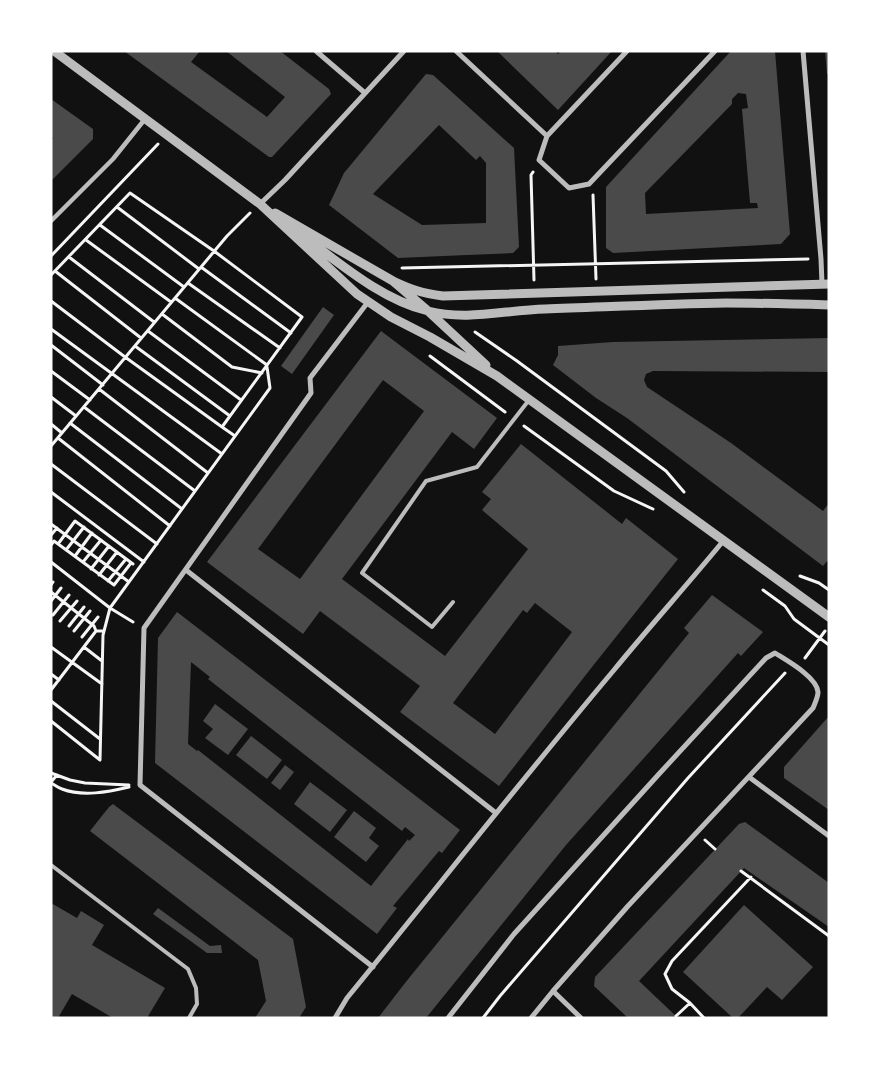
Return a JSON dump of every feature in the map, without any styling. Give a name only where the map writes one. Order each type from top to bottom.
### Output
[{"type":"street","points":[[316,51],[365,94]]},
{"type":"street","points":[[260,204],[285,180],[404,51]]},
{"type":"street","points":[[456,51],[547,136]]},
{"type":"street","points":[[627,51],[547,136],[539,160],[569,188],[588,184],[714,51]]},
{"type":"street","points":[[260,204],[393,281],[411,290],[425,294],[443,296],[535,294],[825,284],[821,259],[803,51]]},
{"type":"street","points":[[60,53],[145,119],[367,283],[387,295],[428,311],[464,316],[525,310],[726,303],[829,305]]},
{"type":"street","points":[[51,221],[113,159],[145,119]]},
{"type":"street","points":[[260,204],[368,302],[391,317],[497,376],[829,617]]},
{"type":"street","points":[[393,281],[497,376]]},
{"type":"street","points":[[368,302],[310,378],[311,393],[144,628],[140,785],[373,967]]},
{"type":"street","points":[[335,1018],[347,998],[496,813],[615,668],[724,540]]},
{"type":"street","points":[[186,570],[496,813]]},
{"type":"street","points":[[448,1018],[514,934],[766,658],[774,653],[798,668],[813,681],[818,692],[814,708],[628,906],[552,991],[531,1018]]},
{"type":"street","points":[[749,778],[829,836]]},
{"type":"street","points":[[552,991],[580,1018]]},
{"type":"lane","points":[[453,602],[432,627],[362,573],[426,481],[477,467],[530,400]]},
{"type":"lane","points":[[51,865],[188,969],[196,988],[197,1004],[189,1018]]},
{"type":"path","points":[[51,256],[167,134]]},
{"type":"path","points":[[535,294],[531,175],[539,160]]},
{"type":"path","points":[[588,184],[593,189],[596,292]]},
{"type":"path","points":[[51,275],[130,193],[214,251],[302,317],[222,427]]},
{"type":"path","points":[[51,446],[214,251],[260,204]]},
{"type":"path","points":[[117,208],[291,333]]},
{"type":"path","points":[[100,225],[184,287]]},
{"type":"path","points":[[86,240],[171,302]]},
{"type":"path","points":[[69,257],[154,322]]},
{"type":"path","points":[[423,267],[821,259]]},
{"type":"path","points":[[55,271],[141,338]]},
{"type":"path","points":[[188,283],[280,348]]},
{"type":"path","points":[[51,721],[100,760],[103,635],[110,608],[270,388],[267,365],[175,298]]},
{"type":"path","points":[[51,301],[235,436]]},
{"type":"path","points":[[162,314],[232,367],[262,373]]},
{"type":"path","points":[[51,329],[222,454]]},
{"type":"path","points":[[148,331],[241,400]]},
{"type":"path","points":[[478,334],[517,361],[608,431],[666,471],[688,497]]},
{"type":"path","points":[[51,345],[103,385]]},
{"type":"path","points":[[135,346],[230,416]]},
{"type":"path","points":[[51,371],[90,400]]},
{"type":"path","points":[[99,389],[208,472]]},
{"type":"path","points":[[482,395],[614,491],[660,514]]},
{"type":"path","points":[[51,397],[76,416]]},
{"type":"path","points":[[84,407],[195,491]]},
{"type":"path","points":[[70,423],[182,509]]},
{"type":"path","points":[[51,424],[62,432]]},
{"type":"path","points":[[58,438],[170,526]]},
{"type":"path","points":[[51,464],[157,544]]},
{"type":"path","points":[[51,492],[144,562]]},
{"type":"path","points":[[51,545],[54,541],[58,544],[66,550],[83,562],[114,586],[132,564],[75,521],[58,544]]},
{"type":"path","points":[[51,524],[129,582]]},
{"type":"path","points":[[66,550],[84,527]]},
{"type":"path","points":[[51,535],[57,528]]},
{"type":"path","points":[[75,556],[92,533]]},
{"type":"path","points":[[83,562],[101,540]]},
{"type":"path","points":[[91,569],[109,546]]},
{"type":"path","points":[[100,575],[117,552]]},
{"type":"path","points":[[108,581],[126,559]]},
{"type":"path","points":[[51,562],[110,608],[144,628]]},
{"type":"path","points":[[51,601],[61,588]]},
{"type":"path","points":[[761,588],[785,606],[794,618],[829,645]]},
{"type":"path","points":[[51,592],[92,624],[96,631]]},
{"type":"path","points":[[53,615],[69,595]]},
{"type":"path","points":[[60,621],[76,601]]},
{"type":"path","points":[[69,626],[84,607]]},
{"type":"path","points":[[74,631],[90,611]]},
{"type":"path","points":[[82,637],[98,617]]},
{"type":"path","points":[[815,646],[829,627]]},
{"type":"path","points":[[96,631],[104,631]]},
{"type":"path","points":[[51,690],[96,631]]},
{"type":"path","points":[[51,647],[102,684]]},
{"type":"path","points":[[84,647],[102,661]]},
{"type":"path","points":[[483,1018],[579,903],[688,778],[784,673],[798,668]]},
{"type":"path","points":[[51,674],[59,680]]},
{"type":"path","points":[[51,701],[101,739]]},
{"type":"path","points":[[51,773],[85,783],[140,785]]},
{"type":"path","points":[[57,775],[51,783],[62,789],[80,793],[108,792],[140,785]]},
{"type":"path","points":[[741,871],[829,936]]},
{"type":"path","points":[[704,1018],[690,1003],[672,989],[665,974],[672,960],[750,877]]},
{"type":"path","points":[[676,1016],[690,1003]]},
{"type":"building","points":[[124,51],[200,51],[191,62],[267,117],[285,97],[226,51],[280,51],[329,89],[331,94],[272,157],[269,157]]},
{"type":"building","points":[[497,51],[555,51],[558,54],[561,51],[612,51],[558,110]]},
{"type":"building","points":[[731,51],[775,51],[790,234],[781,244],[613,253],[606,248],[606,187]],"holes":[[[738,93],[746,94],[748,108],[742,109],[750,203],[757,203],[758,208],[646,214],[645,193],[732,104],[732,99]]]},
{"type":"building","points":[[825,51],[829,51],[829,74],[827,74]]},
{"type":"building","points":[[426,74],[433,75],[514,148],[519,247],[513,253],[398,258],[329,205],[344,173]],"holes":[[[439,125],[476,160],[480,156],[486,163],[486,223],[422,225],[373,194]]]},
{"type":"building","points":[[51,99],[93,129],[93,139],[51,181],[51,140],[53,138],[51,136]]},
{"type":"building","points":[[323,307],[334,315],[292,374],[281,366]]},
{"type":"building","points":[[381,331],[497,418],[474,449],[452,432],[342,579],[445,656],[528,549],[482,510],[491,499],[482,492],[521,444],[622,524],[626,518],[678,559],[499,786],[400,712],[420,686],[320,611],[303,634],[207,562]],"holes":[[[383,380],[424,411],[300,579],[258,549]],[[535,603],[572,632],[495,734],[453,703],[523,610],[527,613]]]},
{"type":"building","points":[[829,338],[829,372],[653,371],[646,374],[644,380],[647,387],[731,443],[823,511],[829,503],[829,559],[823,566],[627,418],[596,398],[553,365],[558,355],[558,346],[613,342]]},
{"type":"building","points":[[712,595],[763,632],[741,656],[738,653],[566,845],[426,1018],[378,1018],[689,633],[684,628]]},
{"type":"building","points":[[177,612],[460,830],[442,853],[439,851],[393,906],[397,908],[377,934],[155,763],[158,638]],"holes":[[[191,662],[210,677],[208,679],[402,831],[405,827],[415,835],[409,841],[408,839],[371,886],[188,744]]]},
{"type":"building","points":[[215,704],[248,729],[228,755],[205,738],[213,729],[203,721]]},
{"type":"building","points":[[829,716],[829,810],[784,778],[784,767]]},
{"type":"building","points":[[251,736],[282,760],[267,779],[236,755]]},
{"type":"building","points":[[285,765],[294,772],[280,790],[271,783]]},
{"type":"building","points":[[310,782],[347,810],[330,832],[294,804]]},
{"type":"building","points":[[113,804],[293,939],[306,1007],[299,1018],[255,1018],[266,1001],[258,960],[90,831]]},
{"type":"building","points":[[354,811],[376,828],[369,838],[379,846],[366,862],[334,837]]},
{"type":"building","points":[[745,822],[829,883],[829,927],[744,868],[639,981],[678,1018],[628,1018],[594,986],[595,977],[739,824]]},
{"type":"building","points":[[51,903],[77,918],[81,911],[104,925],[92,945],[165,988],[147,1018],[113,1018],[72,994],[58,1018],[51,1018]]},
{"type":"building","points":[[744,905],[813,967],[782,1000],[767,987],[738,1018],[733,1018],[683,972]]},
{"type":"building","points":[[158,908],[210,946],[221,945],[222,953],[207,953],[153,914]]}]
